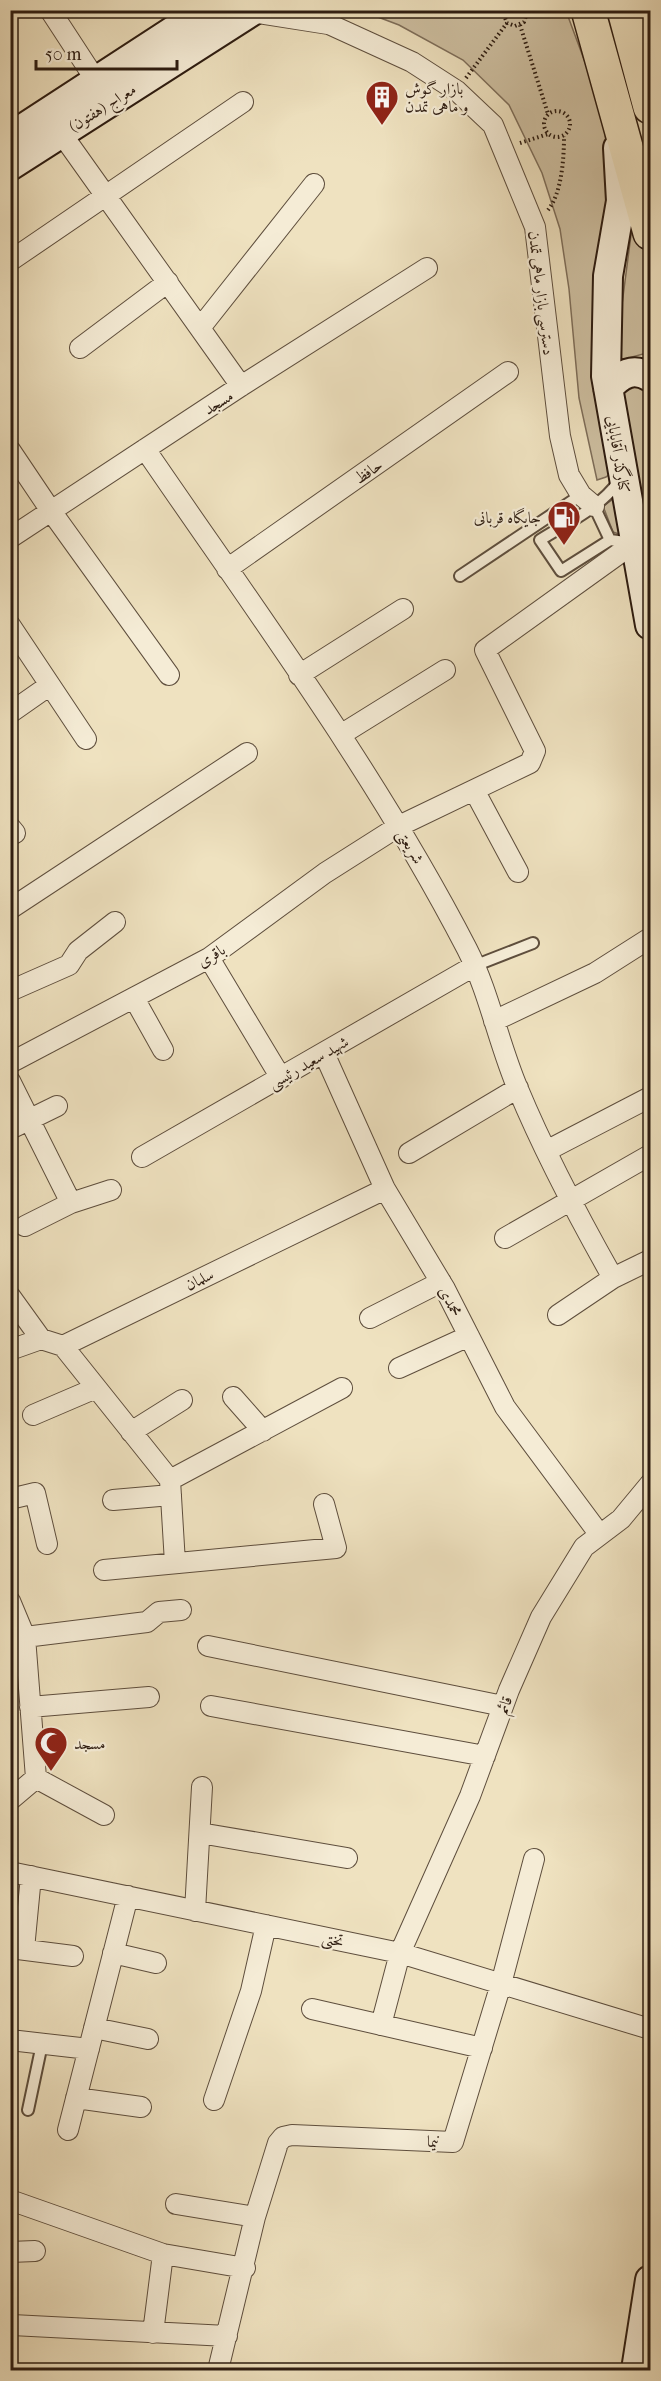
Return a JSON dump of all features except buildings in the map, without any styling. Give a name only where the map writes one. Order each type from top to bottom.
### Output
[{"type":"highway","points":[[624,10],[651,108]]},
{"type":"highway","points":[[588,13],[651,233]]},
{"type":"main road","name":"معراج (هفتون)","points":[[10,137],[205,10]]},
{"type":"main road","name":"معراج (هفتون)","points":[[10,166],[253,11]]},
{"type":"main road","name":"کنارگذر آقابابایی","points":[[616,110],[621,201],[608,276],[606,329],[608,388],[623,476],[622,542],[651,626]]},
{"type":"main road","points":[[608,388],[619,376],[634,371],[651,377]]},
{"type":"main road","points":[[636,2370],[651,2280]]},
{"type":"street","points":[[50,10],[97,82]]},
{"type":"street","points":[[313,10],[331,25]]},
{"type":"street","points":[[253,11],[331,25]]},
{"type":"street","name":"دسترسی بازار ماهی تمدن","points":[[331,25],[412,62],[456,91],[493,125],[535,227],[560,436],[569,475],[587,501]]},
{"type":"street","points":[[10,261],[243,102]]},
{"type":"street","points":[[61,133],[241,386]]},
{"type":"street","points":[[200,328],[314,184]]},
{"type":"street","name":"مسجد","points":[[10,538],[241,386],[427,268]]},
{"type":"street","points":[[80,348],[168,282]]},
{"type":"street","name":"حافظ","points":[[227,570],[508,372]]},
{"type":"street","name":"شریعتی","points":[[145,449],[299,675],[342,734],[399,826],[469,953],[518,1088],[569,1200],[613,1278]]},
{"type":"street","points":[[10,450],[169,675]]},
{"type":"street","name":"باقری","points":[[10,1063],[209,958],[325,873],[399,826],[530,763],[535,751],[485,650],[622,542]]},
{"type":"street","points":[[299,675],[402,609]]},
{"type":"street","points":[[10,626],[86,739]]},
{"type":"street","points":[[342,734],[445,670]]},
{"type":"street","points":[[10,713],[50,685]]},
{"type":"street","points":[[10,909],[247,753]]},
{"type":"street","points":[[474,790],[518,872]]},
{"type":"street","points":[[10,991],[69,965],[78,951],[115,922]]},
{"type":"street","points":[[494,1022],[595,973],[651,938]]},
{"type":"street","points":[[209,958],[281,1077]]},
{"type":"street","name":"شهید سعید رئیسی","points":[[142,1157],[474,966]]},
{"type":"street","points":[[134,998],[163,1050]]},
{"type":"street","name":"محمدی","points":[[324,1053],[385,1189],[441,1282],[506,1407],[600,1535]]},
{"type":"street","points":[[10,1082],[71,1203]]},
{"type":"street","points":[[409,1153],[518,1088]]},
{"type":"street","points":[[546,1150],[651,1097]]},
{"type":"street","points":[[10,1129],[57,1106]]},
{"type":"street","points":[[505,1238],[651,1155]]},
{"type":"street","name":"سلمان","points":[[63,1346],[385,1189]]},
{"type":"street","points":[[26,1226],[71,1203],[111,1190]]},
{"type":"street","points":[[558,1315],[613,1278],[651,1260]]},
{"type":"street","points":[[370,1318],[441,1282]]},
{"type":"street","points":[[10,1296],[41,1339],[63,1346],[170,1488],[176,1563]]},
{"type":"street","points":[[399,1368],[469,1336]]},
{"type":"street","points":[[10,1350],[41,1339]]},
{"type":"street","points":[[33,1415],[96,1388]]},
{"type":"street","points":[[113,1500],[170,1488],[263,1431],[342,1388]]},
{"type":"street","points":[[233,1397],[263,1431]]},
{"type":"street","points":[[130,1432],[182,1400]]},
{"type":"street","name":"قائم","points":[[381,2025],[400,1953],[470,1797],[503,1706],[541,1617],[584,1547],[621,1519],[651,1484]]},
{"type":"street","points":[[10,1499],[35,1493],[47,1544]]},
{"type":"street","points":[[104,1570],[336,1548],[324,1504]]},
{"type":"street","points":[[10,1601],[30,1707],[36,1778]]},
{"type":"street","points":[[20,1652],[147,1622],[159,1612],[181,1610]]},
{"type":"street","points":[[208,1646],[503,1706]]},
{"type":"street","points":[[30,1707],[149,1697]]},
{"type":"street","points":[[211,1706],[484,1756]]},
{"type":"street","points":[[10,1800],[36,1778]]},
{"type":"street","points":[[36,1778],[104,1815]]},
{"type":"street","points":[[195,1911],[202,1787]]},
{"type":"street","points":[[200,1833],[348,1857]]},
{"type":"street","name":"نیما","points":[[255,2217],[278,2143],[283,2137],[292,2135],[453,2142],[501,1984],[534,1859]]},
{"type":"street","name":"تختی","points":[[10,1872],[400,1953],[651,2029]]},
{"type":"street","points":[[31,1876],[17,1948],[73,1956]]},
{"type":"street","points":[[68,2130],[128,1896]]},
{"type":"street","points":[[214,2100],[250,1995],[266,1925]]},
{"type":"street","points":[[113,1953],[156,1963]]},
{"type":"street","points":[[312,2009],[482,2048]]},
{"type":"street","points":[[94,2028],[148,2039]]},
{"type":"street","points":[[10,2040],[89,2049]]},
{"type":"street","points":[[76,2098],[141,2107]]},
{"type":"street","points":[[10,2200],[163,2253],[245,2268]]},
{"type":"street","points":[[176,2204],[255,2217],[245,2268],[218,2370]]},
{"type":"street","points":[[10,2252],[35,2251]]},
{"type":"street","points":[[153,2333],[163,2253]]},
{"type":"street","points":[[12,2325],[227,2336]]},
{"type":"lane","points":[[460,576],[587,501],[612,491],[623,476]]},
{"type":"lane","points":[[587,501],[622,542],[561,571],[540,540],[587,501]]},
{"type":"lane","points":[[474,966],[533,943]]},
{"type":"lane","points":[[28,2110],[42,2044]]},
{"type":"path","points":[[502,10],[507,23]]},
{"type":"path","points":[[520,25],[526,19],[528,10]]},
{"type":"path","points":[[507,23],[520,25]]},
{"type":"path","points":[[456,91],[507,23]]},
{"type":"path","points":[[520,25],[548,114],[544,126],[548,134],[555,137],[564,136]]},
{"type":"path","points":[[535,227],[552,205],[564,153],[564,136],[570,129],[568,116],[561,111],[548,114]]},
{"type":"path","points":[[503,148],[548,134]]},
{"type":"shaded area","points":[[362,11],[566,11],[602,108],[612,195],[614,470],[606,477],[597,480],[579,398],[569,289],[560,229],[542,173],[509,105],[463,60],[399,25]]},
{"type":"shaded area","points":[[634,212],[650,259],[650,358],[643,354],[621,360],[621,312]]},
{"type":"shaded area","points":[[639,381],[646,390],[650,466],[650,582],[618,385]]},
{"type":"shaded area","points":[[615,498],[625,536],[613,532],[603,506]]},
{"type":"place","name":"بازار گوش و ماهی تمدن","points":[[382,126]]},
{"type":"place","name":"جایگاه قربانی","points":[[564,546]]},
{"type":"place","name":"مسجد","points":[[51,1772]]}]
